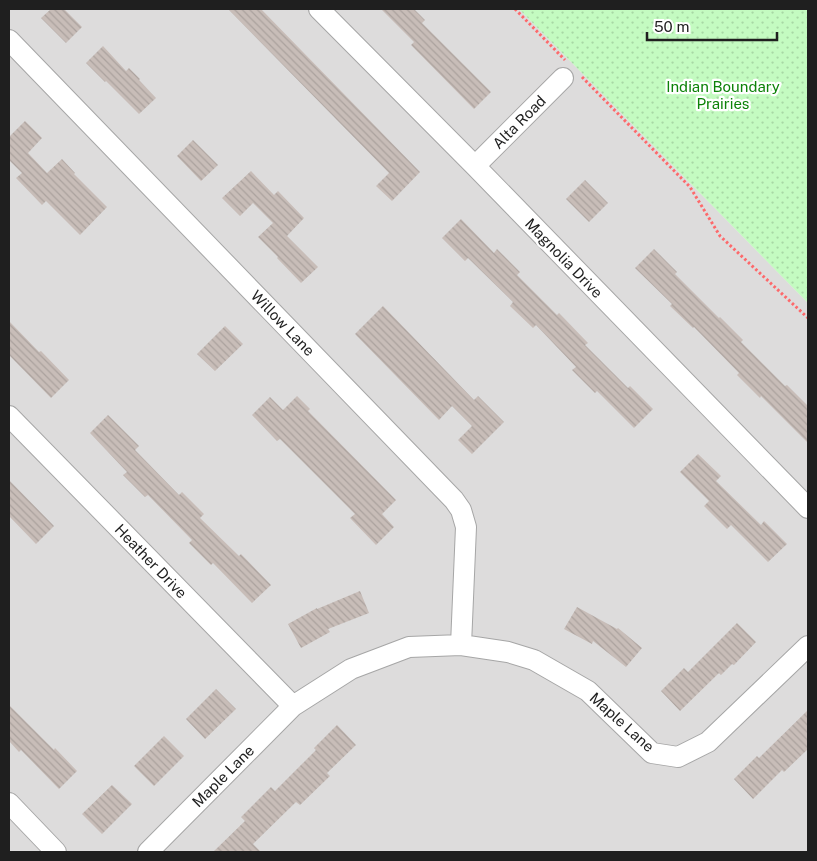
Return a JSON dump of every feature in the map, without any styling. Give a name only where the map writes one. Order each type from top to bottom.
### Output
[{"type":"street","name":"Magnolia Drive","points":[[319,9],[476,166],[808,508]]},
{"type":"street","name":"Willow Lane","points":[[9,40],[454,500],[461,510],[466,527],[461,645]]},
{"type":"street","name":"Alta Road","points":[[476,166],[569,71]]},
{"type":"street","name":"Heather Drive","points":[[9,416],[293,706]]},
{"type":"street","name":"Maple Lane","points":[[148,852],[293,706],[351,669],[409,647],[461,645],[508,652],[534,660],[588,690],[652,753],[678,756],[708,742],[808,646]]},
{"type":"street","points":[[9,803],[56,852]]},
{"type":"path","points":[[515,9],[569,71],[690,187],[720,236],[808,318]]},
{"type":"shaded area","points":[[9,9],[519,9],[808,303],[808,852],[9,852]]},
{"type":"green space","name":"Indian Boundary Prairies","points":[[519,9],[808,9],[808,303]]},
{"type":"building","points":[[51,9],[64,9],[82,27],[66,43],[41,18]]},
{"type":"building","points":[[228,9],[261,9],[420,172],[392,201],[376,186],[389,173]]},
{"type":"building","points":[[381,9],[414,9],[425,20],[422,23],[491,92],[474,109],[411,45],[414,42]]},
{"type":"building","points":[[103,46],[126,71],[129,68],[156,98],[139,114],[86,63]]},
{"type":"building","points":[[25,121],[42,138],[28,153],[47,173],[62,159],[74,174],[107,207],[80,235],[46,201],[42,205],[16,178],[22,173],[9,160],[9,137]]},
{"type":"building","points":[[193,140],[218,165],[201,181],[177,156]]},
{"type":"building","points":[[251,171],[274,195],[278,191],[304,218],[287,236],[318,267],[301,283],[258,237],[273,223],[253,203],[240,216],[222,198]]},
{"type":"building","points":[[585,180],[608,203],[589,222],[566,199]]},
{"type":"building","points":[[461,219],[494,253],[497,249],[520,272],[517,275],[557,315],[559,313],[588,343],[585,345],[628,388],[630,386],[653,409],[634,428],[597,391],[595,393],[572,370],[576,367],[536,325],[533,328],[510,306],[513,302],[468,258],[465,261],[442,238]]},
{"type":"building","points":[[654,249],[677,272],[675,274],[743,340],[741,342],[808,406],[808,443],[737,375],[739,373],[694,327],[670,306],[672,304],[635,268]]},
{"type":"building","points":[[383,306],[474,400],[478,396],[504,422],[472,454],[458,440],[472,426],[452,406],[439,420],[355,334]]},
{"type":"building","points":[[9,321],[69,380],[51,398],[9,355]]},
{"type":"building","points":[[225,326],[243,344],[215,371],[197,354]]},
{"type":"building","points":[[297,396],[310,409],[308,411],[396,500],[382,514],[394,527],[376,545],[350,518],[355,514],[280,439],[277,441],[252,415],[270,397],[283,410]]},
{"type":"building","points":[[108,415],[139,446],[135,450],[179,495],[182,492],[204,514],[200,518],[239,556],[241,554],[271,585],[252,603],[213,563],[211,565],[189,543],[192,540],[148,495],[145,497],[123,475],[127,472],[90,433]]},
{"type":"building","points":[[698,454],[721,476],[716,481],[761,525],[764,521],[787,544],[768,562],[731,525],[727,529],[704,506],[709,501],[680,472]]},
{"type":"building","points":[[9,480],[54,526],[36,544],[9,516]]},
{"type":"building","points":[[360,591],[369,613],[328,629],[330,632],[301,648],[288,624],[317,608]]},
{"type":"building","points":[[577,607],[618,628],[642,648],[626,667],[593,641],[592,644],[564,629]]},
{"type":"building","points":[[737,623],[756,642],[734,665],[732,664],[721,675],[719,673],[680,711],[661,691],[684,668],[688,672]]},
{"type":"building","points":[[216,689],[236,709],[205,739],[186,719]]},
{"type":"building","points":[[9,705],[77,771],[59,789],[21,750],[19,752],[9,741]]},
{"type":"building","points":[[808,710],[808,749],[784,772],[782,770],[753,799],[734,779],[757,756],[759,758]]},
{"type":"building","points":[[337,725],[356,745],[327,773],[330,776],[300,805],[296,802],[253,844],[261,852],[213,852],[245,821],[241,817],[271,787],[275,791],[316,750],[314,748]]},
{"type":"building","points":[[164,736],[184,756],[154,786],[134,766]]},
{"type":"building","points":[[112,785],[132,804],[102,834],[82,814]]}]
